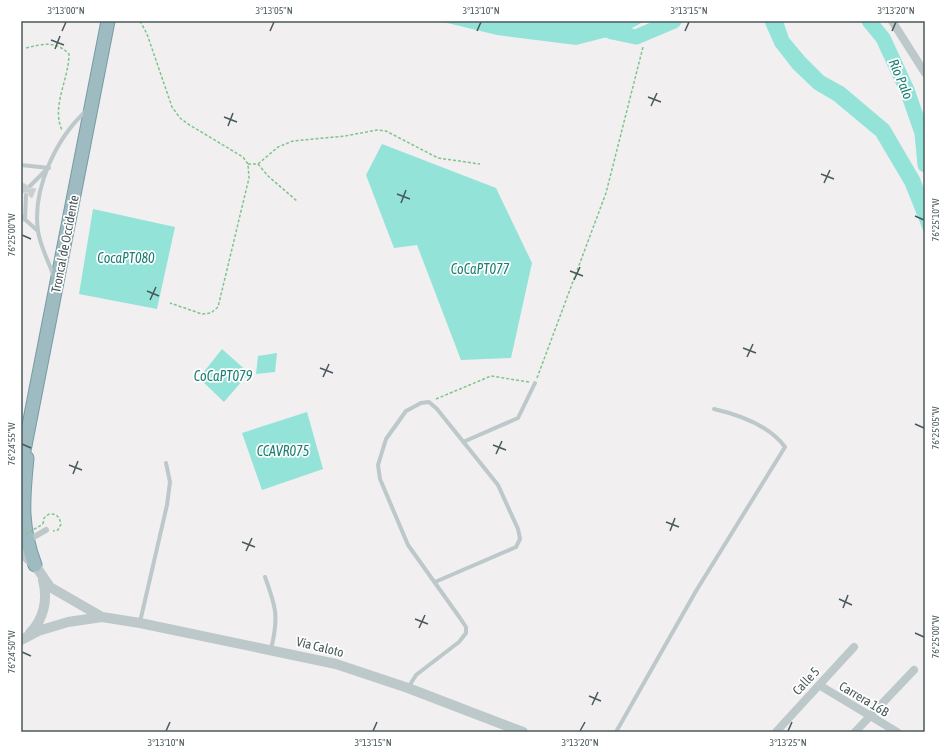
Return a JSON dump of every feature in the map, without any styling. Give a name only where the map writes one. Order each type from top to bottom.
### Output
[{"type":"highway","name":"Troncal de Occidente","points":[[21,466],[108,21]]},
{"type":"highway","points":[[21,442],[30,418]]},
{"type":"highway","points":[[30,418],[22,508],[23,543],[38,570]]},
{"type":"street","points":[[892,21],[925,73]]},
{"type":"street","points":[[23,543],[46,530]]},
{"type":"street","points":[[21,640],[36,626],[42,614],[45,595],[38,570]]},
{"type":"street","name":"Vía Caloto","points":[[38,570],[55,590],[102,617]]},
{"type":"street","name":"Vía Caloto","points":[[21,640],[38,630],[53,625],[102,617],[140,623],[336,664],[408,688],[523,732]]},
{"type":"street","name":"Calle 5","points":[[776,732],[854,647]]},
{"type":"street","points":[[855,732],[914,670]]},
{"type":"street","name":"Carrera 16B","points":[[819,685],[869,717],[897,732]]},
{"type":"lane","points":[[56,285],[38,231],[38,200],[58,147],[77,119],[91,106]]},
{"type":"lane","points":[[21,165],[49,168]]},
{"type":"lane","points":[[30,186],[49,168]]},
{"type":"lane","points":[[25,220],[26,195]]},
{"type":"lane","points":[[21,216],[38,231]]},
{"type":"lane","points":[[463,442],[518,418],[535,383]]},
{"type":"lane","points":[[408,688],[416,675],[459,642],[466,634],[466,627],[408,545],[380,479],[378,465],[386,439],[406,411],[421,403],[429,402],[437,409],[498,485],[518,529],[520,539],[516,547],[435,582]]},
{"type":"lane","points":[[616,732],[692,597],[785,446],[781,441],[752,420],[714,409]]},
{"type":"lane","points":[[140,623],[167,504],[170,482],[166,463]]},
{"type":"lane","points":[[265,577],[276,609],[275,633],[272,650]]},
{"type":"path","points":[[140,21],[147,34],[172,107],[180,118],[243,156],[248,164],[249,178],[218,307],[211,313],[202,314],[170,303]]},
{"type":"path","points":[[26,48],[53,43],[62,47],[69,54],[69,67],[58,112],[60,126],[66,135]]},
{"type":"path","points":[[429,402],[491,376],[535,383],[606,192],[643,46]]},
{"type":"path","points":[[248,164],[258,164],[278,147],[293,141],[345,136],[377,130],[386,131],[438,158],[480,164]]},
{"type":"path","points":[[258,164],[268,176],[298,201]]},
{"type":"path","points":[[23,543],[43,524],[44,518],[49,514],[55,514],[60,518],[61,524],[58,530],[52,532],[46,530]]},
{"type":"water","points":[[439,21],[547,21],[544,25],[569,31],[593,27],[610,21],[645,21],[623,33],[576,45],[497,35]]},
{"type":"water","points":[[764,21],[783,21],[789,38],[824,76],[844,87],[889,125],[920,178],[925,192],[925,235],[905,185],[876,136],[834,101],[814,89],[793,69],[775,46]]},
{"type":"water","name":"CoCaPT077","points":[[382,144],[496,188],[532,263],[511,358],[461,360],[417,245],[394,248],[366,175]]},
{"type":"water","name":"CocaPT080","points":[[93,209],[175,227],[157,309],[79,294]]},
{"type":"water","name":"CoCaPT079","points":[[222,349],[249,373],[224,402],[199,378]]},
{"type":"water","points":[[277,353],[275,372],[256,374],[258,356]]},
{"type":"water","name":"CCAVR075","points":[[307,412],[323,469],[262,490],[242,433]]},
{"type":"building","points":[[21,182],[27,185],[29,189],[36,189],[32,198],[29,196],[28,192],[21,193]]},
{"type":"waterway","name":"Río Palo","points":[[530,26],[566,26],[593,21]]},
{"type":"waterway","name":"Río Palo","points":[[602,28],[612,32],[636,37],[674,21]]},
{"type":"waterway","name":"Río Palo","points":[[869,21],[883,38],[907,90],[922,133],[925,165]]}]
